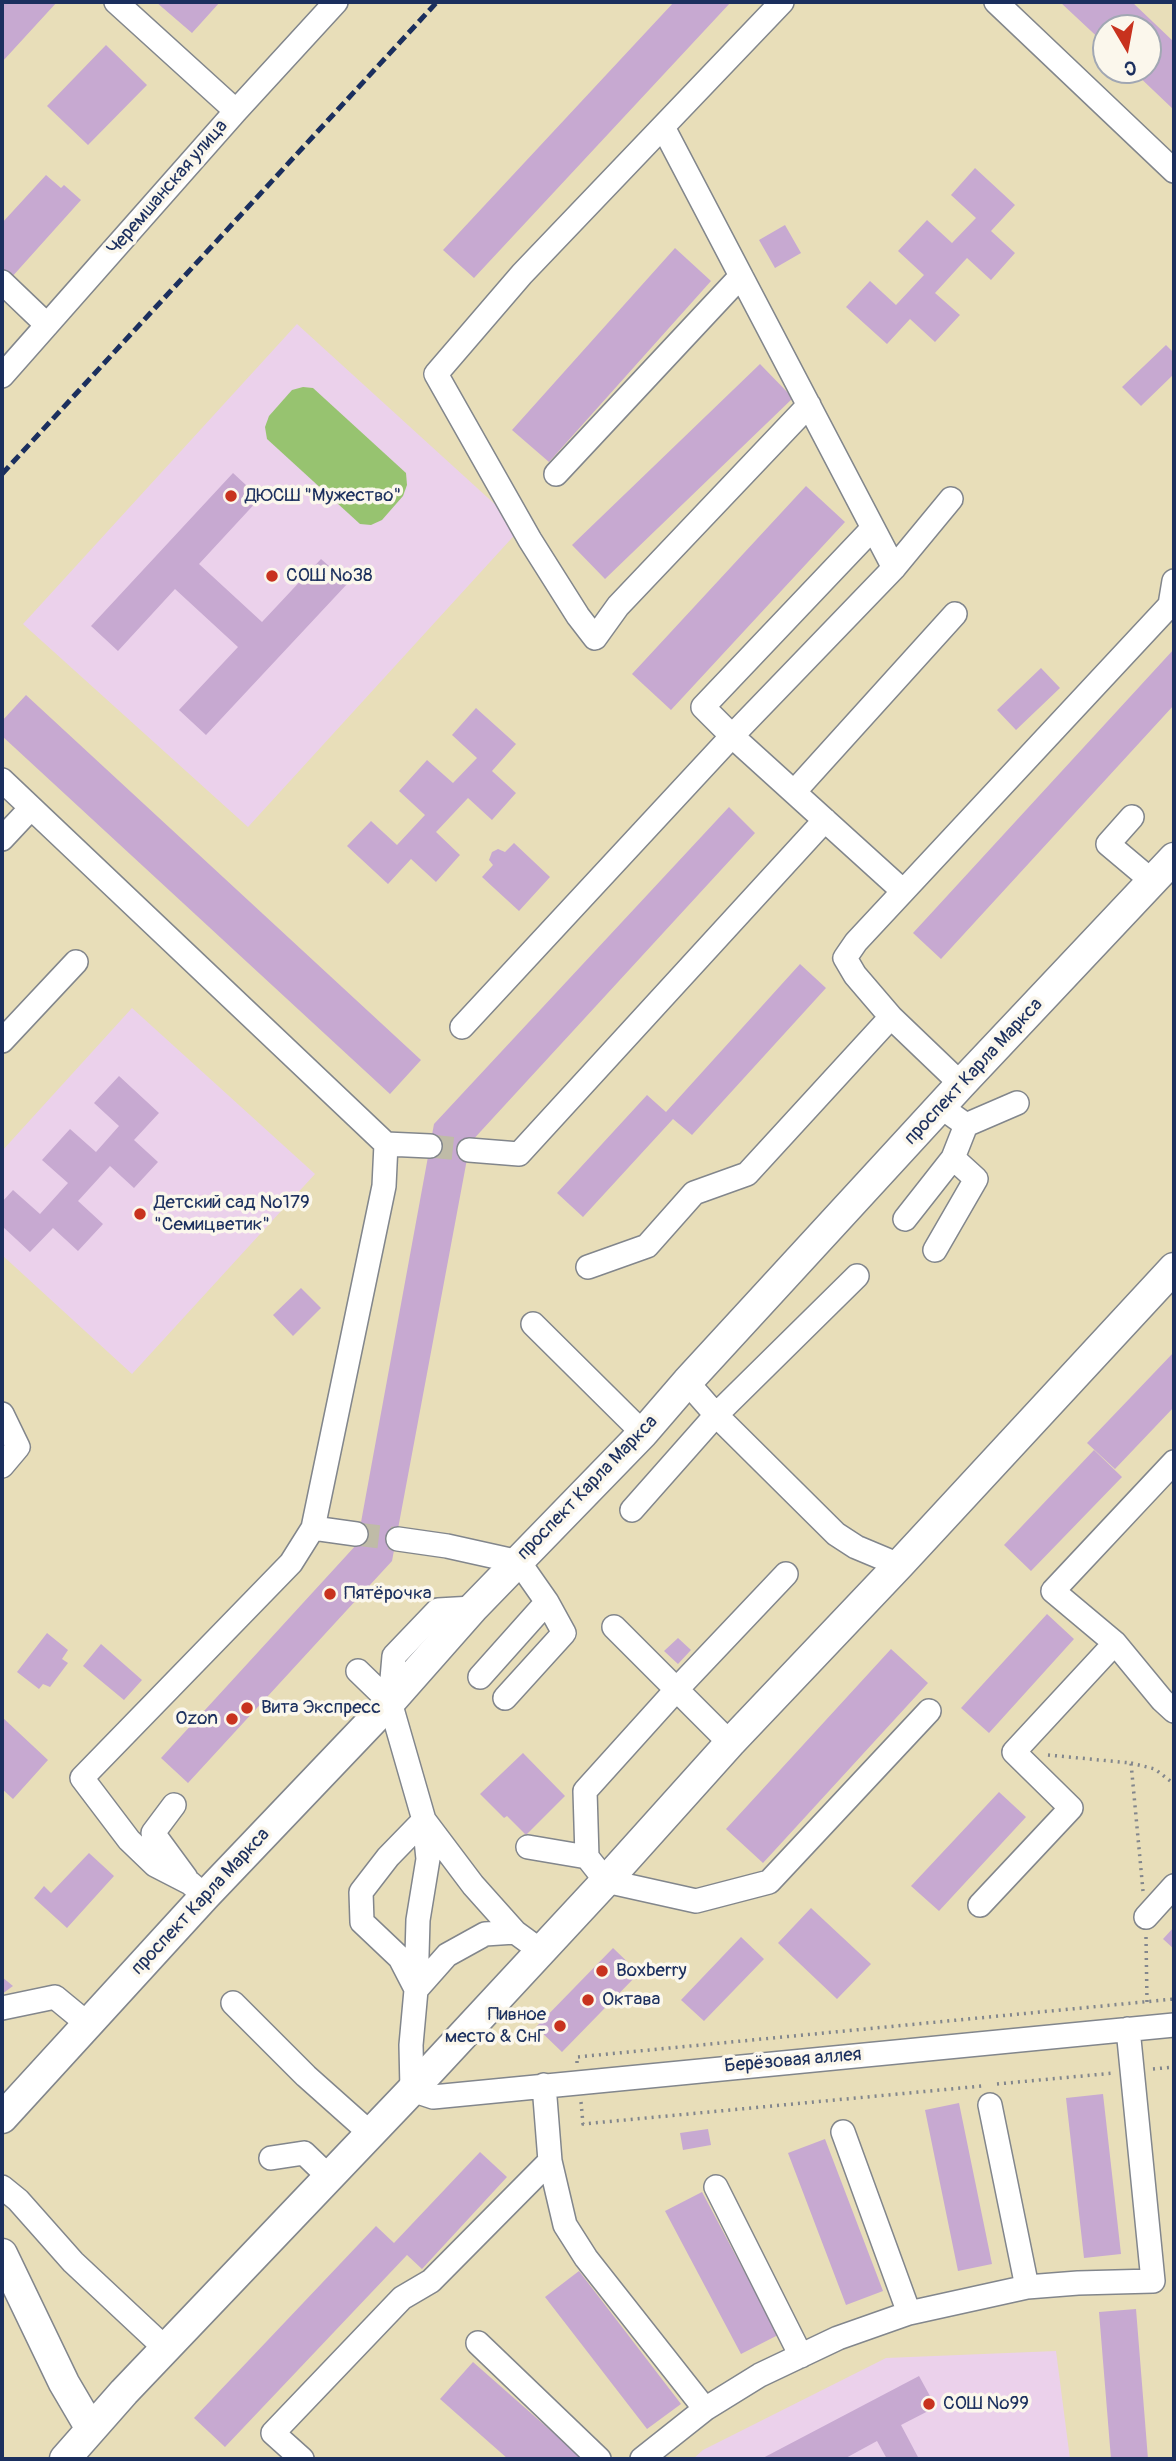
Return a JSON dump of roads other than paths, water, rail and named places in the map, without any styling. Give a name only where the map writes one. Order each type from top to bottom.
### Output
[{"type":"main road","name":"проспект Карла Маркса","points":[[2,2118],[89,2025],[198,1889],[390,1702],[474,1608],[643,1433],[961,1084],[1174,858]]},
{"type":"main road","points":[[65,2459],[412,2090],[606,1881],[730,1742],[899,1566],[1174,1268]]},
{"type":"main road","points":[[2,2254],[64,2383],[91,2429]]},
{"type":"street","points":[[116,2],[236,111]]},
{"type":"street","name":"Черемшанская улица","points":[[2,376],[336,2]]},
{"type":"street","points":[[782,2],[522,274],[436,374],[530,540],[595,638],[618,606],[809,405]]},
{"type":"street","points":[[1010,7],[1174,171]]},
{"type":"street","points":[[663,127],[894,568]]},
{"type":"street","points":[[556,474],[741,276]]},
{"type":"street","points":[[2,282],[47,325]]},
{"type":"street","points":[[462,1027],[732,736],[894,568],[951,499]]},
{"type":"street","points":[[873,528],[703,707],[903,891]]},
{"type":"street","points":[[961,1084],[891,1017],[855,975],[845,958],[856,942],[903,891],[1172,606],[1174,581]]},
{"type":"street","points":[[794,792],[955,614]]},
{"type":"street","points":[[2,780],[386,1144],[430,1146]]},
{"type":"street","points":[[2,839],[31,808]]},
{"type":"street","points":[[1132,817],[1108,844],[1152,881]]},
{"type":"street","points":[[469,1150],[519,1154],[825,820]]},
{"type":"street","points":[[2,1041],[76,962]]},
{"type":"street","points":[[588,1267],[647,1246],[694,1193],[747,1174],[891,1017]]},
{"type":"street","points":[[905,1219],[953,1158],[966,1125],[1017,1104]]},
{"type":"street","points":[[942,1107],[966,1125]]},
{"type":"street","points":[[198,1889],[155,1865],[129,1840],[82,1778],[290,1563],[313,1528],[384,1186],[386,1144]]},
{"type":"street","points":[[935,1250],[976,1179],[953,1158]]},
{"type":"street","points":[[632,1510],[716,1415],[857,1276]]},
{"type":"street","points":[[533,1324],[643,1433]]},
{"type":"street","points":[[687,1382],[716,1415],[836,1534],[866,1552],[899,1566]]},
{"type":"street","points":[[2,1414],[18,1447],[2,1466]]},
{"type":"street","points":[[1174,1462],[1053,1591],[1115,1643],[1174,1711]]},
{"type":"street","points":[[313,1528],[356,1534]]},
{"type":"street","points":[[398,1539],[447,1546],[519,1562],[547,1602],[564,1633],[505,1698]]},
{"type":"street","points":[[786,1574],[585,1791],[587,1857],[606,1881],[696,1901],[769,1882],[929,1711]]},
{"type":"street","points":[[480,1677],[547,1602]]},
{"type":"street","points":[[614,1627],[730,1742]]},
{"type":"street","points":[[979,1905],[1071,1808],[1014,1752],[1115,1643]]},
{"type":"street","points":[[358,1671],[390,1702],[425,1820],[428,1859],[418,1920],[411,2045],[412,2090]]},
{"type":"street","points":[[174,1805],[153,1833],[198,1889]]},
{"type":"street","points":[[425,1820],[473,1885],[515,1932],[541,1951]]},
{"type":"street","points":[[416,1990],[400,1958],[362,1923],[361,1892],[388,1857],[425,1820]]},
{"type":"street","points":[[528,1847],[587,1857]]},
{"type":"street","points":[[1146,1917],[1174,1886]]},
{"type":"street","points":[[416,1990],[447,1955],[485,1934],[515,1932]]},
{"type":"street","points":[[2,2008],[55,1997],[89,2025]]},
{"type":"street","points":[[233,2003],[306,2076],[370,2133]]},
{"type":"street","name":"Берёзовая аллея","points":[[412,2090],[433,2097],[1174,2025]]},
{"type":"street","points":[[642,2459],[705,2409],[760,2375],[838,2338],[909,2313],[1027,2287],[1153,2281],[1128,2029]]},
{"type":"street","points":[[544,2085],[550,2161],[565,2225],[586,2258],[705,2409]]},
{"type":"street","points":[[990,2105],[1027,2287]]},
{"type":"street","points":[[843,2132],[909,2313]]},
{"type":"street","points":[[271,2158],[304,2153],[328,2177]]},
{"type":"street","points":[[302,2459],[273,2433],[402,2298],[430,2281],[550,2161]]},
{"type":"street","points":[[2,2187],[18,2200],[74,2262],[166,2349]]},
{"type":"street","points":[[716,2187],[801,2356]]},
{"type":"street","points":[[478,2343],[600,2459]]},
{"type":"tunnel","points":[[430,1146],[469,1150]]},
{"type":"tunnel","points":[[356,1534],[398,1539]]},
{"type":"railway","points":[[2,474],[437,2]]},
{"type":"place","name":"ДЮСШ \"Мужество\"","points":[[231,496]]},
{"type":"place","name":"СОШ №38","points":[[272,576]]},
{"type":"place","name":"Детский сад №179 \"Семицветик\"","points":[[140,1214]]},
{"type":"place","name":"Пятёрочка","points":[[330,1594]]},
{"type":"place","name":"Вита Экспресс","points":[[247,1708]]},
{"type":"place","name":"Ozon","points":[[232,1719]]},
{"type":"place","name":"Boxberry","points":[[602,1971]]},
{"type":"place","name":"Октава","points":[[588,2000]]},
{"type":"place","name":"Пивное место & СнГ","points":[[560,2026]]},
{"type":"place","name":"СОШ №99","points":[[929,2404]]}]
